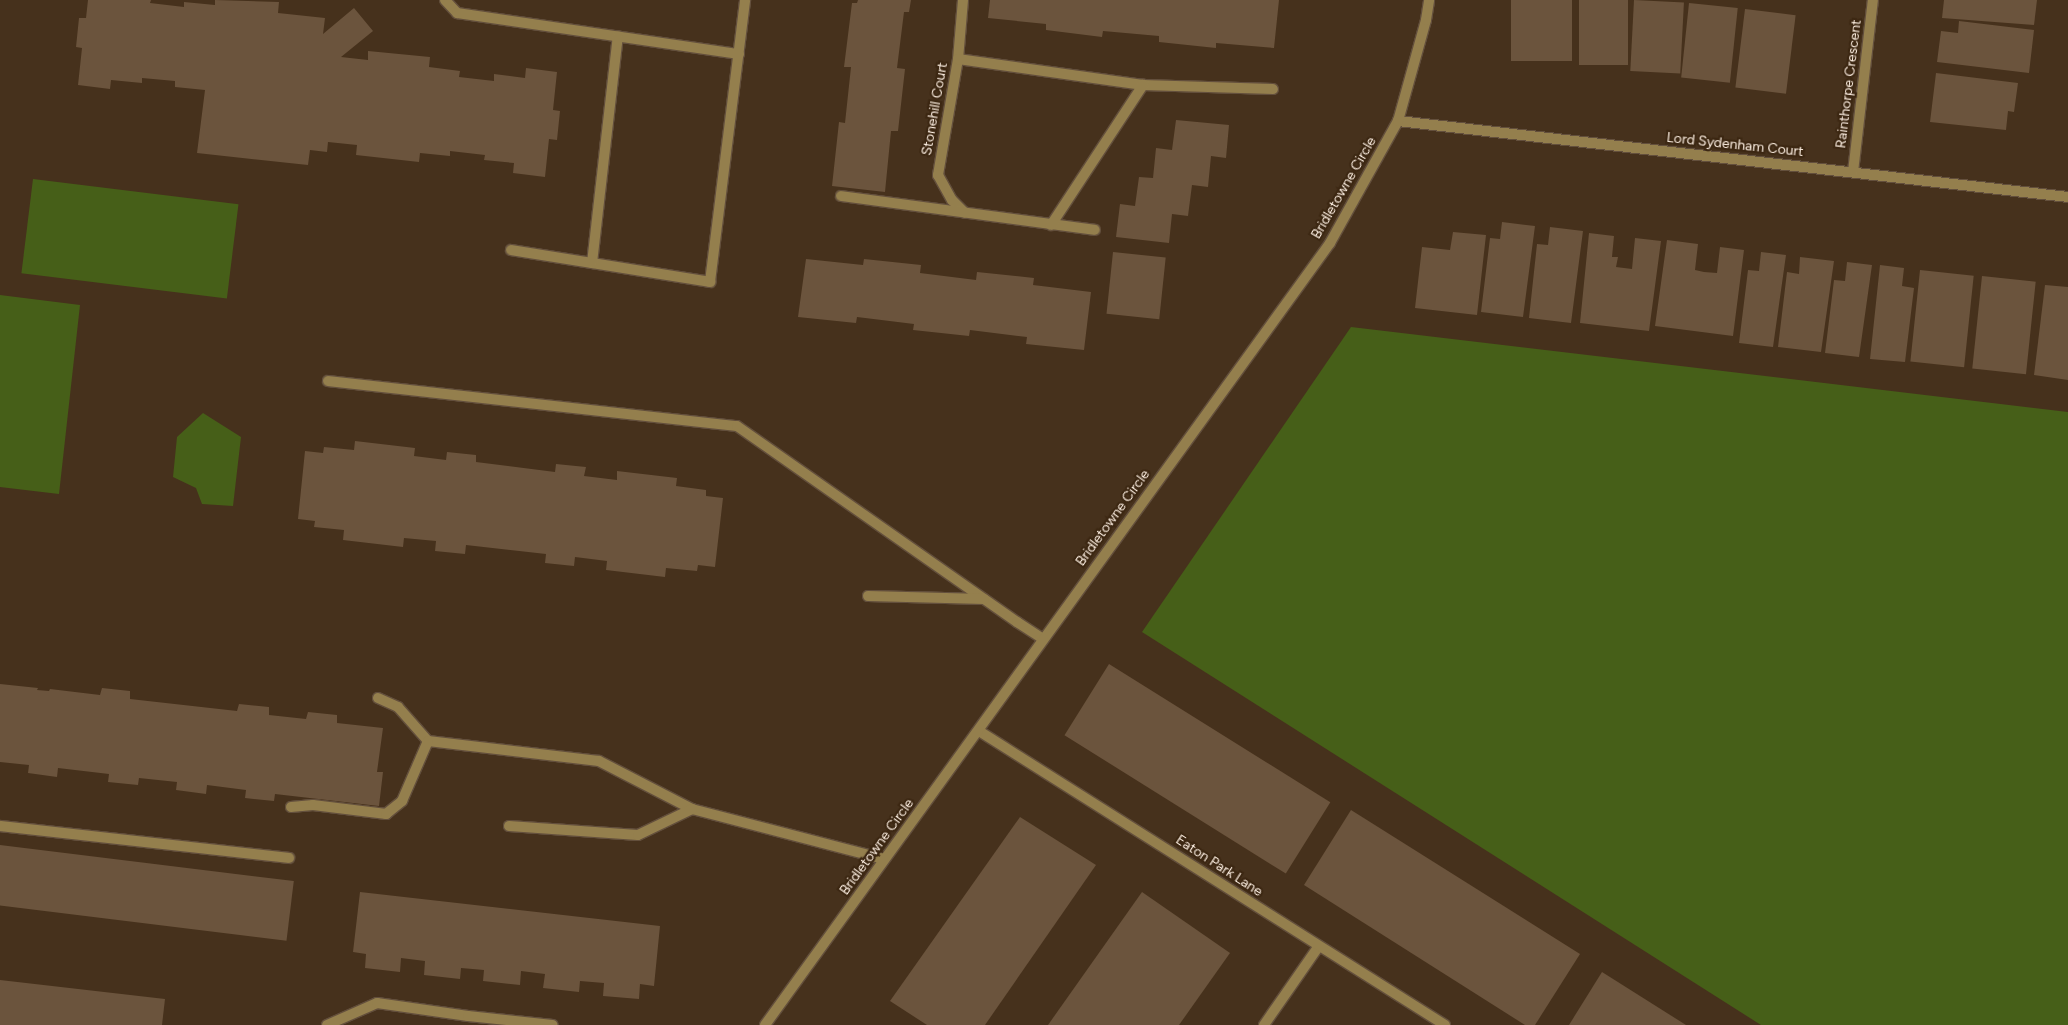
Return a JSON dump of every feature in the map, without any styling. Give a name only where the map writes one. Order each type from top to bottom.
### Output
[{"type":"street","points":[[445,0],[457,13],[739,54]]},
{"type":"street","points":[[511,250],[710,282],[746,0]]},
{"type":"street","name":"Stonehill Court","points":[[963,0],[958,59],[938,175],[952,200],[965,213]]},
{"type":"street","name":"Bridletowne Circle","points":[[765,1025],[979,731],[1330,242],[1398,120],[1426,20],[1429,0]]},
{"type":"street","name":"Rainthorpe Crescent","points":[[1853,172],[1873,0]]},
{"type":"street","points":[[592,263],[618,36]]},
{"type":"street","points":[[958,59],[1143,84],[1272,89]]},
{"type":"street","points":[[1051,225],[1143,84]]},
{"type":"street","name":"Lord Sydenham Court","points":[[1398,120],[2068,197]]},
{"type":"street","points":[[842,196],[1095,230]]},
{"type":"street","points":[[328,381],[737,426],[1044,639]]},
{"type":"street","points":[[868,596],[984,599]]},
{"type":"street","points":[[378,698],[398,706],[428,741],[599,761],[692,809],[884,859]]},
{"type":"street","name":"Eaton Park Lane","points":[[979,731],[1445,1025]]},
{"type":"street","points":[[291,807],[313,805],[386,814],[402,801],[428,741]]},
{"type":"street","points":[[509,826],[638,835],[692,809]]},
{"type":"street","points":[[0,826],[289,858]]},
{"type":"street","points":[[1264,1025],[1319,946]]},
{"type":"street","points":[[327,1025],[377,1002],[468,1016],[553,1025]]},
{"type":"green space","points":[[33,179],[238,204],[227,299],[21,273]]},
{"type":"green space","points":[[0,295],[80,305],[59,494],[0,487]]},
{"type":"green space","points":[[1351,327],[2068,412],[2068,1025],[1761,1025],[1142,632]]},
{"type":"green space","points":[[203,413],[241,437],[233,506],[202,504],[196,488],[173,477],[177,437]]},
{"type":"building","points":[[88,0],[151,0],[150,3],[184,7],[184,2],[215,5],[215,0],[279,2],[278,13],[325,18],[323,34],[354,8],[373,31],[341,57],[368,60],[368,51],[430,57],[429,67],[460,71],[459,77],[494,81],[494,74],[525,78],[526,68],[557,72],[553,110],[560,111],[557,140],[549,139],[545,177],[513,173],[514,163],[484,160],[485,155],[450,151],[450,156],[420,153],[419,162],[356,155],[357,145],[328,142],[327,152],[310,150],[308,165],[197,153],[205,90],[175,87],[175,81],[142,78],[142,83],[111,80],[110,89],[78,85],[82,48],[76,47],[79,18],[86,18]]},
{"type":"building","points":[[858,0],[911,0],[909,12],[904,12],[897,68],[905,69],[898,131],[891,131],[885,192],[832,186],[839,122],[845,123],[851,67],[844,67],[852,3],[857,3]]},
{"type":"building","points":[[990,0],[1279,0],[1274,48],[1216,43],[1216,48],[1159,42],[1159,36],[1103,31],[1102,37],[1046,30],[1046,24],[988,18]]},
{"type":"building","points":[[1511,0],[1572,0],[1572,61],[1511,61]]},
{"type":"building","points":[[1579,0],[1628,0],[1628,65],[1579,65]]},
{"type":"building","points":[[1634,0],[1684,3],[1680,74],[1630,71]]},
{"type":"building","points":[[1944,0],[2037,0],[2034,25],[1942,18]]},
{"type":"building","points":[[1689,3],[1738,8],[1730,83],[1681,78]]},
{"type":"building","points":[[1745,9],[1796,15],[1786,94],[1735,87]]},
{"type":"building","points":[[1959,21],[2034,30],[2029,73],[1937,62],[1941,31],[1958,33]]},
{"type":"building","points":[[1936,73],[2018,83],[2014,112],[2008,111],[2006,130],[1930,122]]},
{"type":"building","points":[[1176,120],[1229,125],[1226,158],[1211,156],[1208,187],[1192,185],[1188,216],[1172,214],[1169,243],[1116,237],[1120,204],[1135,206],[1139,177],[1153,178],[1156,148],[1172,150]]},
{"type":"building","points":[[1502,222],[1535,226],[1523,317],[1481,312],[1490,238],[1500,239]]},
{"type":"building","points":[[1550,227],[1583,231],[1571,323],[1529,318],[1537,244],[1548,245]]},
{"type":"building","points":[[1453,232],[1486,235],[1477,315],[1415,308],[1422,247],[1450,250]]},
{"type":"building","points":[[1589,233],[1614,236],[1612,257],[1618,257],[1616,267],[1632,269],[1635,238],[1661,241],[1649,331],[1580,323]]},
{"type":"building","points":[[1667,240],[1698,244],[1695,270],[1704,272],[1717,273],[1720,247],[1744,250],[1733,336],[1655,326]]},
{"type":"building","points":[[1113,252],[1166,258],[1159,319],[1107,314]]},
{"type":"building","points":[[1761,252],[1786,255],[1773,347],[1739,343],[1748,270],[1759,271]]},
{"type":"building","points":[[1800,257],[1834,261],[1821,352],[1778,347],[1787,272],[1799,274]]},
{"type":"building","points":[[806,259],[863,265],[864,259],[921,265],[920,273],[976,280],[977,272],[1034,278],[1033,285],[1091,292],[1084,350],[1026,344],[1027,337],[970,330],[969,336],[913,330],[914,324],[857,317],[856,323],[798,317]]},
{"type":"building","points":[[1847,262],[1872,265],[1859,357],[1825,353],[1834,280],[1845,281]]},
{"type":"building","points":[[1880,265],[1904,268],[1902,286],[1914,288],[1905,362],[1870,359]]},
{"type":"building","points":[[1920,270],[1974,276],[1964,367],[1910,361]]},
{"type":"building","points":[[1982,276],[2036,282],[2026,374],[1972,368]]},
{"type":"building","points":[[2045,285],[2068,287],[2068,380],[2034,375]]},
{"type":"building","points":[[355,441],[415,448],[414,456],[446,460],[447,452],[476,455],[476,462],[555,472],[556,464],[586,467],[584,476],[617,480],[617,471],[677,478],[676,486],[706,490],[706,496],[723,498],[715,567],[698,565],[697,571],[666,568],[665,577],[606,570],[607,561],[575,557],[574,566],[545,563],[546,554],[466,545],[465,554],[435,551],[436,541],[404,538],[403,547],[343,540],[344,530],[314,527],[315,521],[298,519],[305,451],[323,453],[324,447],[354,450]]},
{"type":"building","points":[[1109,664],[1330,802],[1286,874],[1064,735]]},
{"type":"building","points":[[0,684],[38,688],[37,690],[49,691],[50,689],[100,695],[102,688],[130,691],[130,699],[237,711],[239,704],[269,707],[269,715],[306,719],[308,712],[337,715],[337,723],[383,728],[377,772],[383,772],[379,806],[275,794],[274,801],[245,798],[246,790],[207,785],[206,794],[176,790],[177,782],[139,778],[138,785],[108,782],[109,774],[58,768],[57,777],[28,773],[29,765],[0,762]]},
{"type":"building","points":[[1351,810],[1580,954],[1535,1025],[1525,1025],[1304,885]]},
{"type":"building","points":[[1020,817],[1096,865],[985,1025],[927,1025],[890,1001]]},
{"type":"building","points":[[0,845],[294,881],[286,941],[0,905]]},
{"type":"building","points":[[360,892],[660,926],[654,986],[640,984],[639,999],[603,996],[604,983],[580,981],[579,992],[543,988],[545,974],[521,971],[520,985],[483,981],[484,970],[461,968],[460,979],[424,975],[425,961],[401,958],[400,972],[365,968],[366,954],[353,952]]},
{"type":"building","points":[[1142,892],[1230,953],[1179,1025],[1048,1025]]},
{"type":"building","points":[[1602,972],[1686,1025],[1569,1025]]},
{"type":"building","points":[[0,980],[165,999],[162,1025],[0,1025]]}]
